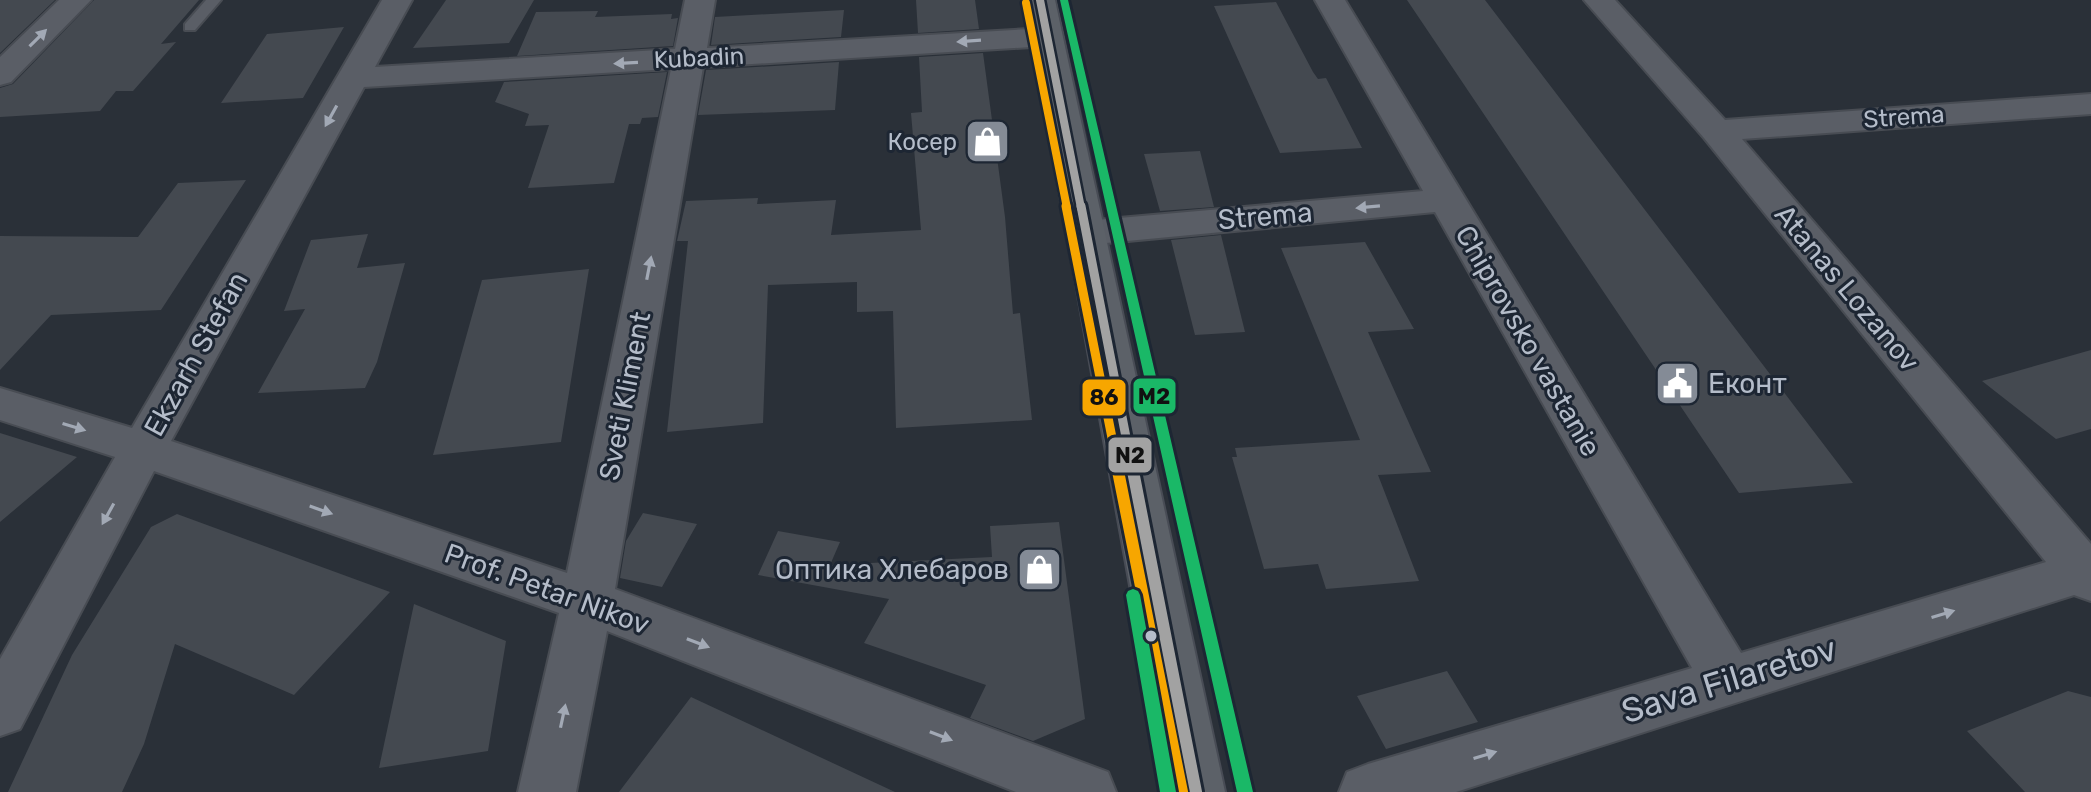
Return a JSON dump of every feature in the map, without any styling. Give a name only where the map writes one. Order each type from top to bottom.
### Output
[{"type":"main road","points":[[1040,0],[1196,792]]},
{"type":"street","points":[[0,75],[76,0]]},
{"type":"street","name":"Ekzarh Stefan","points":[[0,711],[143,449],[397,0]]},
{"type":"street","name":"Sveti Kliment","points":[[547,792],[587,601],[700,0]]},
{"type":"street","name":"Chiprovsko vastanie","points":[[1330,0],[1728,681]]},
{"type":"street","name":"Atanas Lozanov","points":[[1599,0],[1716,131],[2088,574]]},
{"type":"street","name":"Kubadin","points":[[352,78],[1047,37]]},
{"type":"street","name":"Strema","points":[[1716,131],[2091,104]]},
{"type":"street","name":"Strema","points":[[1085,233],[1445,200]]},
{"type":"street","name":"Prof. Petar Nikov","points":[[0,404],[143,449],[587,601],[1087,792]]},
{"type":"street","name":"Sava Filaretov","points":[[1368,792],[2088,574]]},
{"type":"lane","points":[[190,27],[214,0]]},
{"type":"building","points":[[0,0],[55,0],[0,53]]},
{"type":"building","points":[[94,0],[199,0],[161,44],[176,42],[133,91],[116,91],[100,111],[0,117],[0,88],[13,84]]},
{"type":"building","points":[[446,0],[534,0],[509,43],[413,48]]},
{"type":"building","points":[[916,0],[975,0],[979,29],[918,33]]},
{"type":"building","points":[[1407,0],[1485,0],[1853,483],[1739,493]]},
{"type":"building","points":[[1276,2],[1313,72],[1318,79],[1326,78],[1362,148],[1280,153],[1214,6]]},
{"type":"building","points":[[844,10],[841,37],[711,45],[715,17]]},
{"type":"building","points":[[598,11],[595,17],[672,14],[671,19],[678,18],[673,46],[517,56],[536,12]]},
{"type":"building","points":[[344,27],[303,98],[221,103],[267,34]]},
{"type":"building","points":[[983,53],[1005,217],[1013,314],[1020,313],[1032,420],[896,428],[893,311],[857,312],[857,282],[768,285],[763,423],[667,432],[688,241],[677,241],[686,201],[758,198],[757,204],[836,200],[831,235],[921,230],[911,113],[922,112],[919,57]]},
{"type":"building","points":[[839,62],[835,110],[698,115],[706,70]]},
{"type":"building","points":[[667,72],[658,117],[642,118],[640,124],[629,124],[614,183],[528,188],[549,125],[525,126],[529,114],[495,102],[504,82]]},
{"type":"building","points":[[1200,151],[1214,207],[1160,211],[1144,154]]},
{"type":"building","points":[[246,180],[161,310],[51,315],[0,370],[0,236],[138,237],[178,183]]},
{"type":"building","points":[[368,234],[357,268],[405,263],[377,362],[365,388],[258,393],[305,309],[284,311],[311,240]]},
{"type":"building","points":[[1221,235],[1245,332],[1195,335],[1171,240]]},
{"type":"building","points":[[1365,242],[1414,329],[1368,332],[1431,472],[1378,475],[1419,581],[1326,589],[1318,564],[1264,569],[1232,457],[1237,457],[1235,448],[1360,440],[1281,248]]},
{"type":"building","points":[[589,269],[561,442],[433,455],[482,280]]},
{"type":"building","points":[[2091,350],[2091,429],[2056,439],[1982,381]]},
{"type":"building","points":[[0,433],[77,457],[0,522]]},
{"type":"building","points":[[643,513],[697,524],[662,587],[620,578],[626,541]]},
{"type":"building","points":[[177,514],[390,592],[294,695],[175,644],[144,744],[122,792],[8,792],[72,655],[151,527]]},
{"type":"building","points":[[1059,522],[1085,719],[1033,741],[970,718],[986,685],[864,643],[889,599],[758,575],[778,531],[840,542],[830,565],[992,557],[990,526]]},
{"type":"building","points":[[414,604],[506,641],[488,751],[379,768]]},
{"type":"building","points":[[1447,671],[1478,722],[1386,749],[1357,696]]},
{"type":"building","points":[[2068,691],[2091,697],[2091,792],[2025,792],[1967,731]]},
{"type":"building","points":[[691,697],[895,792],[619,792]]},
{"type":"transit line","name":"N2","points":[[1040,0],[1196,792]]},
{"type":"transit line","name":"M2","points":[[1064,0],[1245,792]]},
{"type":"transit line","name":"86","points":[[1026,3],[1182,792]]},
{"type":"transit line","name":"M2","points":[[1133,595],[1168,792]]},
{"type":"place","name":"Косер","points":[[988,142]]},
{"type":"place","name":"Еконт","points":[[1677,383]]},
{"type":"place","name":"Оптика Хлебаров","points":[[1040,569]]}]
